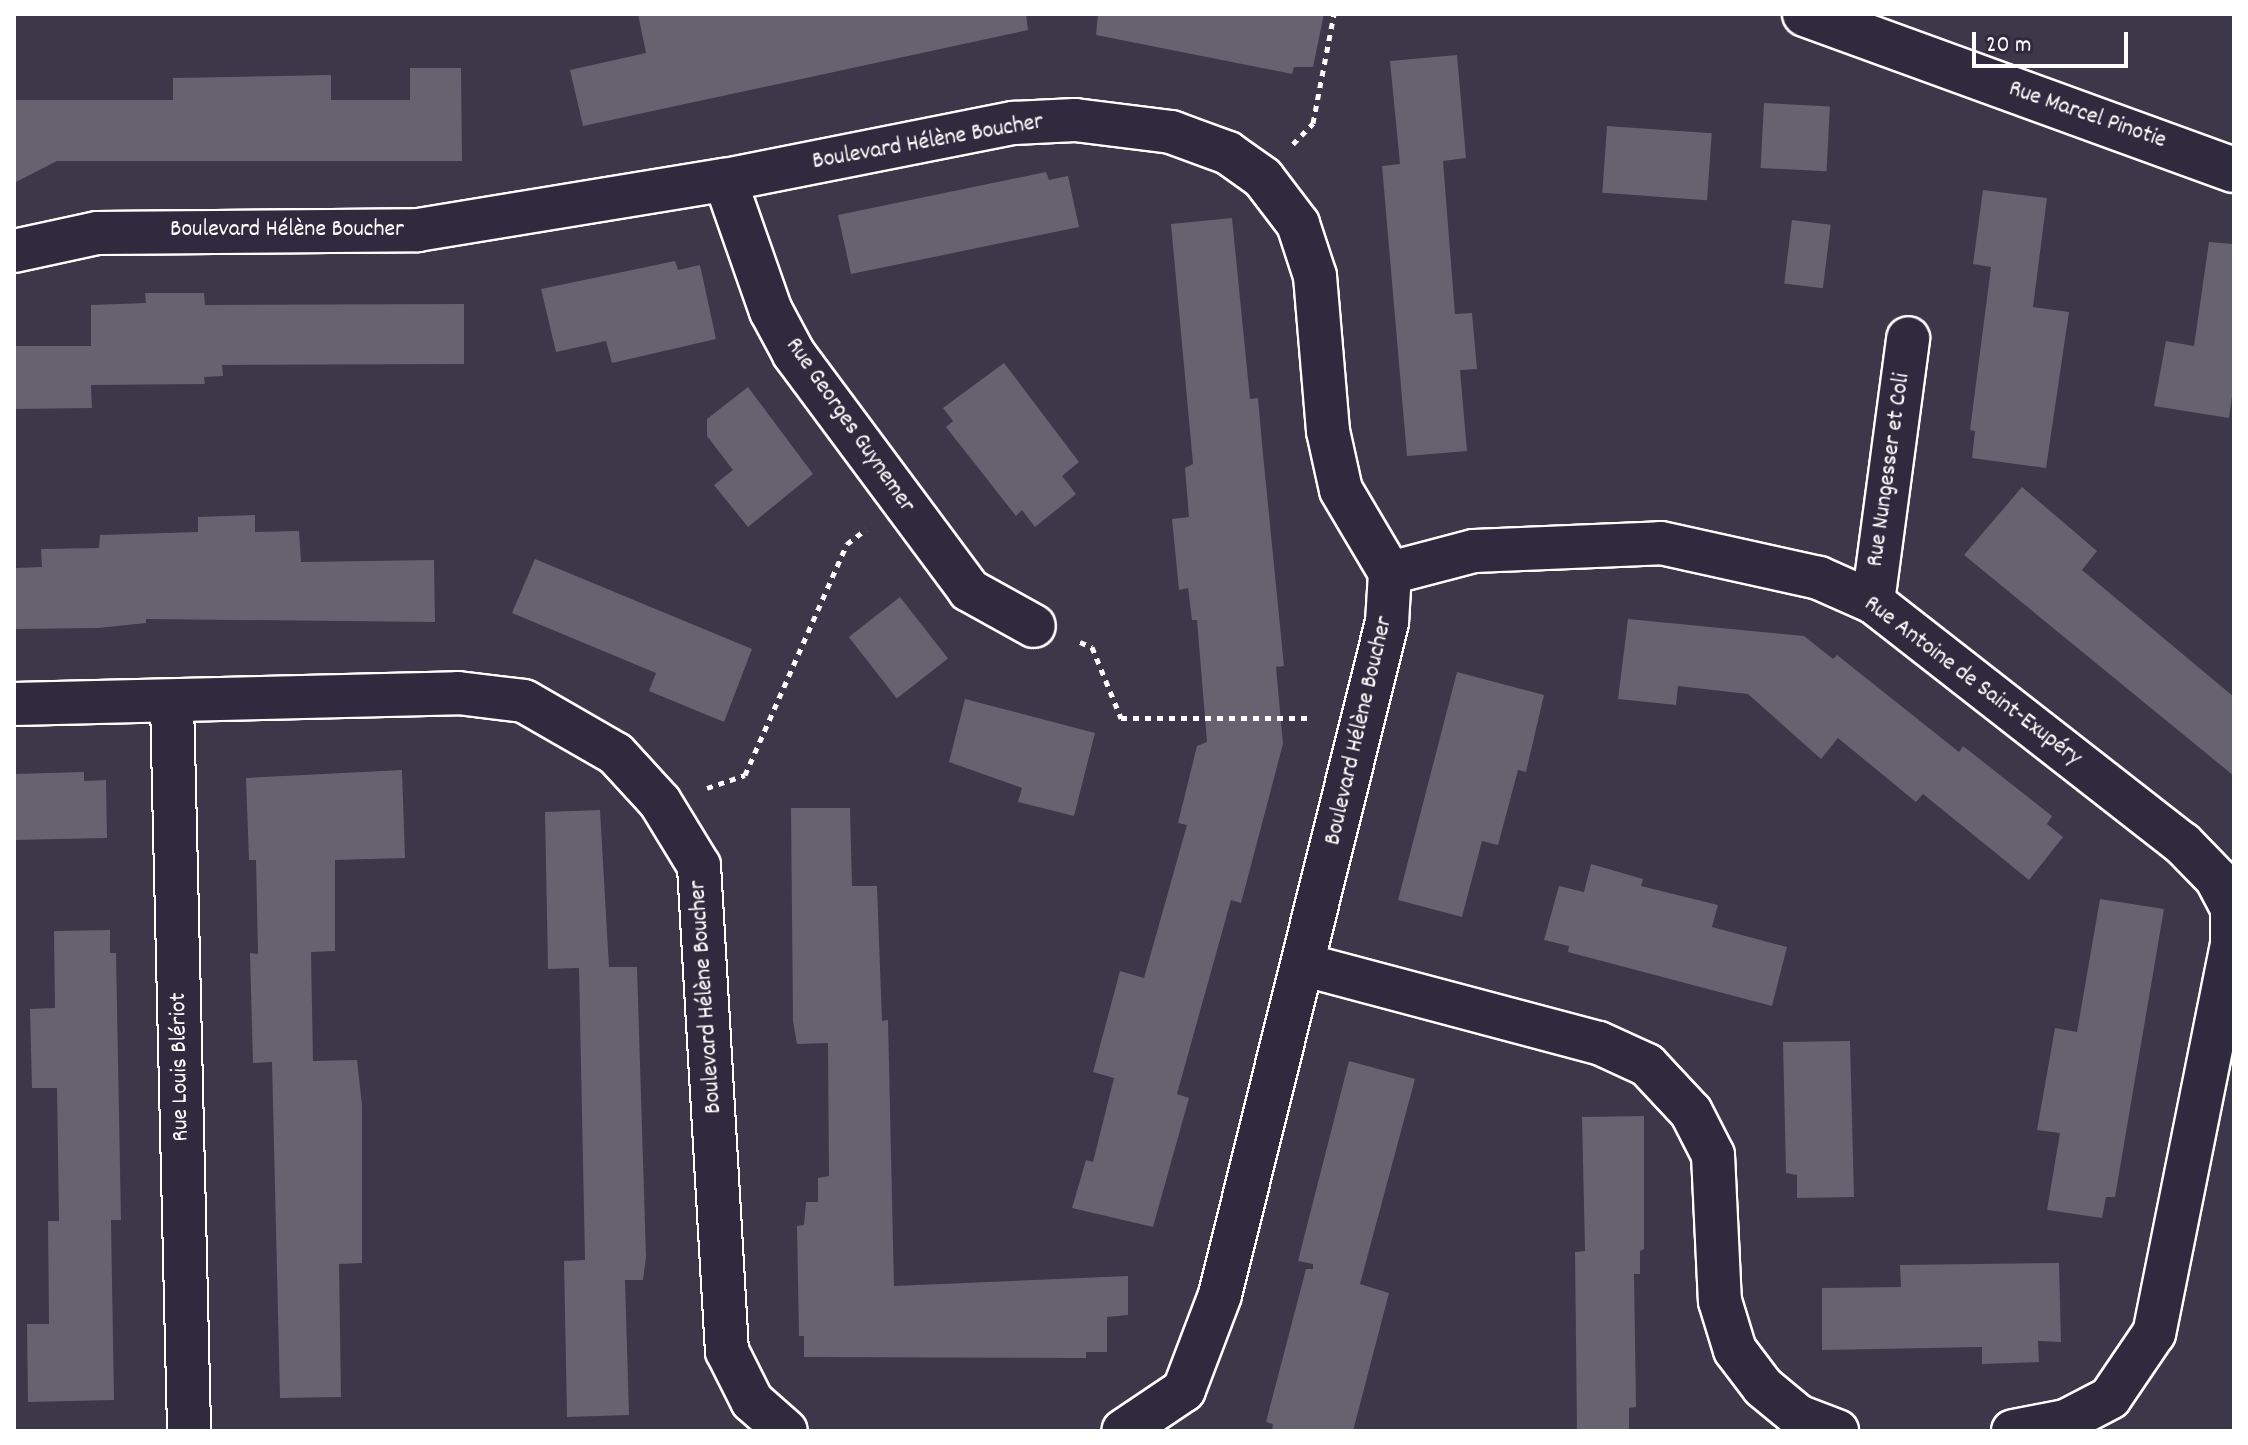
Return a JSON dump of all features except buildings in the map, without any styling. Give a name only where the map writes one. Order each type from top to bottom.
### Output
[{"type":"street","name":"Rue Marcel Pinotie","points":[[1805,14],[2234,170]]},
{"type":"street","name":"Boulevard Hélène Boucher","points":[[14,251],[97,233],[418,230],[725,180],[1014,123],[1075,120],[1171,132],[1228,153],[1263,178],[1298,224],[1315,276],[1328,431],[1341,490],[1390,573],[1387,622],[1305,965],[1220,1295],[1184,1390],[1123,1431]]},
{"type":"street","name":"Rue Georges Guynemer","points":[[725,180],[771,311],[794,354],[900,501],[969,590],[1034,626]]},
{"type":"street","name":"Rue Nungesser et Coli","points":[[1873,602],[1908,338]]},
{"type":"street","name":"Rue Antoine de Saint-Exupéry","points":[[1390,573],[1474,551],[1661,543],[1819,578],[1873,602],[2182,843],[2216,878],[2232,908],[2233,944],[2154,1333],[2110,1398],[2066,1421],[2013,1431]]},
{"type":"street","name":"Boulevard Hélène Boucher","points":[[14,704],[458,693],[524,701],[616,754],[660,802],[699,866],[727,1351],[752,1401],[786,1431]]},
{"type":"street","name":"Rue Louis Blériot","points":[[172,702],[189,1431]]},
{"type":"street","points":[[1305,965],[1599,1043],[1647,1065],[1691,1112],[1713,1155],[1720,1301],[1735,1350],[1763,1387],[1798,1416],[1837,1431]]},
{"type":"path","points":[[1263,178],[1313,123],[1334,14]]},
{"type":"path","points":[[660,802],[745,775],[847,544],[900,501]]},
{"type":"path","points":[[1034,626],[1092,647],[1121,718],[1366,718]]}]
